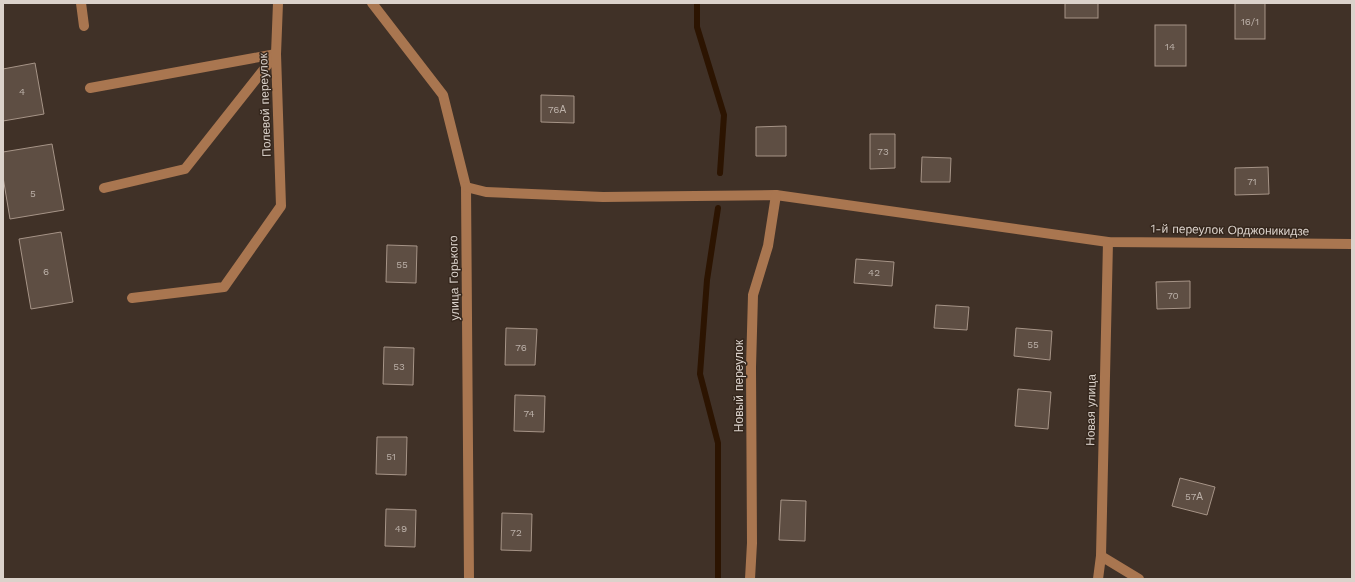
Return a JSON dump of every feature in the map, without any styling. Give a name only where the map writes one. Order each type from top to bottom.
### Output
[{"type":"street","points":[[82,3],[84,26]]},
{"type":"street","name":"Полевой переулок","points":[[132,298],[224,287],[281,206],[276,54],[278,3]]},
{"type":"street","name":"улица Горького","points":[[372,3],[444,95],[466,187],[469,579]]},
{"type":"street","points":[[90,88],[276,54]]},
{"type":"street","points":[[104,188],[185,169],[276,54]]},
{"type":"street","name":"1-й переулок Орджоникидзе","points":[[466,187],[486,192],[603,197],[776,195],[1108,242],[1352,244]]},
{"type":"street","name":"Новый переулок","points":[[750,579],[752,543],[751,367],[753,295],[768,246],[776,195]]},
{"type":"street","name":"Новая улица","points":[[1098,579],[1101,556],[1108,242]]},
{"type":"street","points":[[1101,556],[1139,579]]},
{"type":"building","points":[[1065,3],[1098,3],[1098,18],[1065,18]]},
{"type":"building","points":[[1235,3],[1265,3],[1265,39],[1235,39]]},
{"type":"building","points":[[1155,25],[1186,25],[1186,66],[1155,66]]},
{"type":"building","points":[[35,63],[44,114],[3,121],[3,69]]},
{"type":"building","points":[[541,95],[574,96],[574,123],[541,122]]},
{"type":"building","points":[[786,126],[786,156],[756,156],[756,127]]},
{"type":"building","points":[[870,134],[895,134],[895,168],[870,169]]},
{"type":"building","points":[[52,144],[64,210],[10,219],[3,177],[3,152]]},
{"type":"building","points":[[922,157],[951,158],[950,182],[921,182]]},
{"type":"building","points":[[1268,167],[1269,194],[1235,195],[1235,168]]},
{"type":"building","points":[[61,232],[73,302],[31,309],[19,239]]},
{"type":"building","points":[[387,245],[417,246],[416,283],[386,282]]},
{"type":"building","points":[[856,259],[894,262],[892,286],[854,283]]},
{"type":"building","points":[[1190,281],[1190,308],[1157,309],[1156,282]]},
{"type":"building","points":[[936,305],[969,307],[967,330],[934,328]]},
{"type":"building","points":[[506,328],[537,329],[535,365],[505,365]]},
{"type":"building","points":[[1016,328],[1052,331],[1050,360],[1014,356]]},
{"type":"building","points":[[384,347],[414,348],[413,385],[383,384]]},
{"type":"building","points":[[1018,389],[1051,392],[1048,429],[1015,426]]},
{"type":"building","points":[[515,395],[545,396],[544,432],[514,431]]},
{"type":"building","points":[[377,437],[407,437],[406,475],[376,474]]},
{"type":"building","points":[[1180,478],[1215,487],[1207,515],[1172,506]]},
{"type":"building","points":[[781,500],[806,501],[805,541],[779,540]]},
{"type":"building","points":[[386,509],[416,510],[415,547],[385,546]]},
{"type":"building","points":[[502,513],[532,514],[531,551],[501,550]]},
{"type":"waterway","points":[[697,3],[697,27],[724,115],[720,173]]},
{"type":"waterway","points":[[718,208],[707,280],[700,374],[718,443],[718,579]]}]
